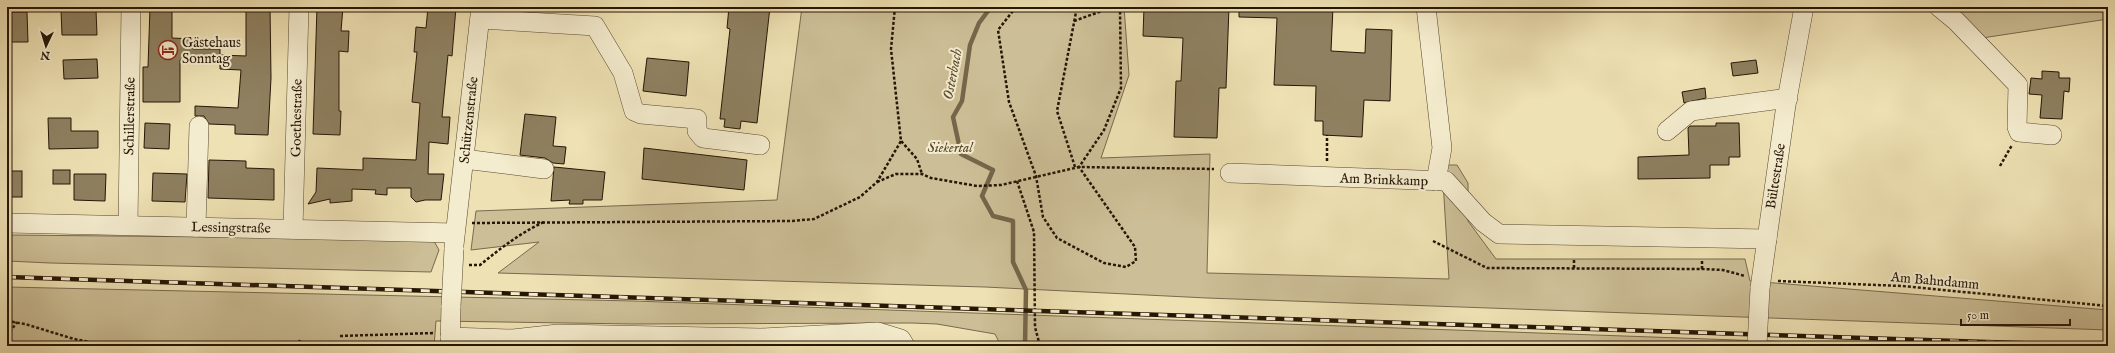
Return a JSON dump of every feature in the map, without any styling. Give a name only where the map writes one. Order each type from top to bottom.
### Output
[{"type":"street","name":"Schillerstraße","points":[[128,225],[131,7]]},
{"type":"street","name":"Goethestraße","points":[[293,228],[298,7]]},
{"type":"street","name":"Am Brinkkamp","points":[[1230,173],[1436,181],[1442,148],[1426,7]]},
{"type":"street","name":"Bültestraße","points":[[1757,346],[1760,284],[1788,98],[1804,7]]},
{"type":"street","points":[[1940,7],[1956,21],[2018,85],[2017,127],[2019,132],[2052,135]]},
{"type":"street","points":[[480,13],[595,26],[623,73],[634,111],[641,114],[697,119],[698,131],[703,138],[760,145]]},
{"type":"street","name":"Schützenstraße","points":[[448,329],[460,235],[464,159],[480,13]]},
{"type":"street","points":[[1667,131],[1691,111],[1788,98]]},
{"type":"street","points":[[196,227],[199,126]]},
{"type":"street","points":[[464,159],[544,169]]},
{"type":"street","points":[[1436,181],[1446,181],[1483,222],[1499,234],[1767,239]]},
{"type":"street","name":"Lessingstraße","points":[[7,223],[293,228],[460,235]]},
{"type":"street","points":[[448,329],[513,339],[558,334],[761,338],[878,332],[903,343]]},
{"type":"path","points":[[895,7],[891,50],[901,141],[917,159],[922,174]]},
{"type":"path","points":[[1016,7],[998,30],[1009,102],[1036,176],[1044,217],[1057,238],[1104,263],[1126,267],[1136,261],[1135,247],[1079,167],[1104,130],[1121,88],[1119,7]]},
{"type":"path","points":[[1074,168],[1057,111],[1077,7]]},
{"type":"path","points":[[1074,21],[1113,7]]},
{"type":"path","points":[[2000,166],[2019,132]]},
{"type":"path","points":[[1327,135],[1327,163]]},
{"type":"path","points":[[460,235],[546,221],[792,221],[814,219],[860,197],[877,182],[901,141]]},
{"type":"path","points":[[877,182],[896,174],[922,174],[931,178],[977,186],[1001,185]]},
{"type":"path","points":[[1017,181],[1034,232],[1033,275],[1035,327],[1040,346]]},
{"type":"path","points":[[466,265],[480,265],[504,244],[526,230],[546,221]]},
{"type":"path","name":"Am Bahndamm","points":[[1433,241],[1487,268],[1723,270],[1760,284],[1902,286],[2108,306]]},
{"type":"path","points":[[1574,259],[1574,268]]},
{"type":"path","points":[[1702,259],[1702,269]]},
{"type":"path","points":[[7,321],[17,322],[74,339],[111,346]]},
{"type":"path","points":[[7,336],[17,322]]},
{"type":"path","points":[[340,336],[448,329]]},
{"type":"path","points":[[298,346],[300,340]]},
{"type":"green space","name":"Siekertal","points":[[802,7],[1124,7],[1129,75],[1101,158],[1210,154],[1207,273],[1449,279],[1442,165],[1457,165],[1468,183],[1468,221],[1496,259],[1745,259],[1750,281],[2108,310],[2108,330],[1207,298],[985,287],[498,273],[539,242],[471,250],[476,211],[777,200]]},
{"type":"green space","points":[[1945,7],[2108,7],[2108,19],[1982,38]]},
{"type":"green space","points":[[7,235],[429,239],[434,241],[439,250],[431,272],[50,263],[7,261]]},
{"type":"green space","points":[[7,287],[634,301],[1906,346],[999,346],[999,342],[995,334],[937,324],[634,324],[436,321],[434,346],[7,346]]},
{"type":"building","points":[[150,7],[172,7],[172,38],[193,39],[193,49],[220,49],[220,61],[180,60],[180,102],[143,102],[143,67],[148,67]]},
{"type":"building","points":[[246,7],[270,7],[271,78],[268,135],[235,134],[235,125],[209,124],[204,116],[195,116],[195,106],[238,108],[241,70],[220,69],[220,55],[246,56]]},
{"type":"building","points":[[317,7],[343,7],[341,31],[349,31],[348,52],[339,51],[339,111],[341,111],[340,135],[313,134]]},
{"type":"building","points":[[428,7],[456,7],[452,56],[448,55],[442,117],[450,117],[448,144],[429,142],[428,174],[444,174],[441,200],[425,200],[416,202],[411,197],[411,188],[387,188],[387,195],[375,194],[376,190],[352,189],[352,201],[330,203],[330,199],[308,204],[316,192],[317,168],[363,170],[363,158],[416,160],[420,103],[412,102],[417,52],[414,52],[416,27],[426,28]]},
{"type":"building","points":[[729,7],[770,7],[757,123],[741,121],[740,129],[724,127],[725,119],[720,119],[730,29],[727,28]]},
{"type":"building","points":[[1144,7],[1229,7],[1226,88],[1219,88],[1217,138],[1174,137],[1176,81],[1181,81],[1183,38],[1143,36]]},
{"type":"building","points":[[1239,7],[1333,7],[1331,51],[1365,53],[1366,29],[1392,30],[1390,101],[1364,100],[1362,137],[1323,135],[1323,121],[1315,121],[1316,86],[1274,85],[1277,18],[1239,17]]},
{"type":"building","points":[[61,10],[96,10],[97,35],[62,35]]},
{"type":"building","points":[[7,12],[27,12],[28,42],[7,42]]},
{"type":"building","points":[[647,58],[689,62],[686,96],[643,91]]},
{"type":"building","points":[[97,59],[98,78],[64,79],[63,60]]},
{"type":"building","points":[[1756,60],[1758,73],[1733,76],[1731,63]]},
{"type":"building","points":[[2042,71],[2059,72],[2059,78],[2070,78],[2069,92],[2064,91],[2062,119],[2040,118],[2042,95],[2029,94],[2031,78],[2042,79]]},
{"type":"building","points":[[1705,88],[1706,98],[1684,103],[1682,92]]},
{"type":"building","points":[[525,114],[556,117],[553,146],[566,147],[564,164],[553,163],[545,158],[520,155]]},
{"type":"building","points":[[48,118],[71,118],[71,131],[98,131],[98,148],[49,149]]},
{"type":"building","points":[[145,123],[170,124],[169,149],[144,148]]},
{"type":"building","points":[[1716,123],[1739,123],[1740,157],[1729,157],[1729,165],[1710,165],[1710,178],[1638,179],[1638,157],[1689,155],[1688,128],[1690,126],[1716,126]]},
{"type":"building","points":[[644,148],[747,160],[744,190],[642,179]]},
{"type":"building","points":[[209,160],[246,161],[246,168],[274,169],[274,200],[208,198]]},
{"type":"building","points":[[554,167],[605,172],[602,200],[583,200],[583,204],[569,204],[570,200],[551,201]]},
{"type":"building","points":[[53,170],[70,170],[70,184],[53,184]]},
{"type":"building","points":[[7,171],[22,171],[22,197],[7,197]]},
{"type":"building","points":[[153,173],[187,174],[185,202],[152,201]]},
{"type":"building","points":[[74,174],[106,174],[105,201],[74,200]]},
{"type":"waterway","name":"Osterbach","points":[[991,7],[979,23],[970,45],[962,101],[953,117],[961,154],[993,170],[982,196],[993,216],[1013,221],[1013,262],[1026,290],[1025,346]]},
{"type":"railway","points":[[7,277],[2107,346]]},
{"type":"place","name":"Gästehaus Sonntag","points":[[168,50]]}]
